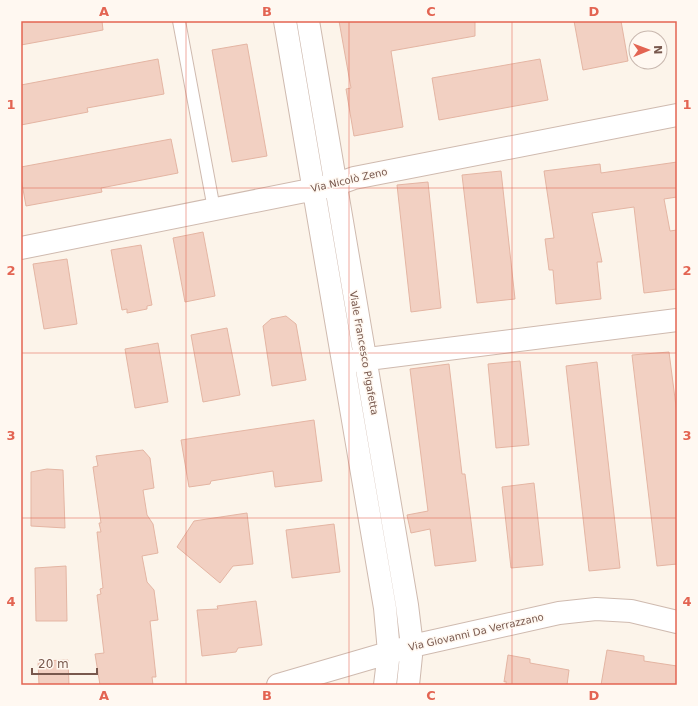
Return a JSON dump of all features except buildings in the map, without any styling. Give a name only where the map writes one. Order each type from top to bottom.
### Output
[{"type":"street","points":[[285,21],[385,608],[389,652],[385,685]]},
{"type":"street","name":"Viale Francesco Pigafetta","points":[[308,21],[408,605],[412,646],[408,685]]},
{"type":"street","name":"Via Nicolò Zeno","points":[[21,248],[313,188],[336,185],[354,178],[677,115]]},
{"type":"street","points":[[343,362],[365,358],[677,320]]},
{"type":"street","name":"Via Giovanni Da Verrazzano","points":[[278,685],[412,646],[559,613],[596,609],[631,611],[677,622]]},
{"type":"lane","points":[[180,21],[214,209]]}]
